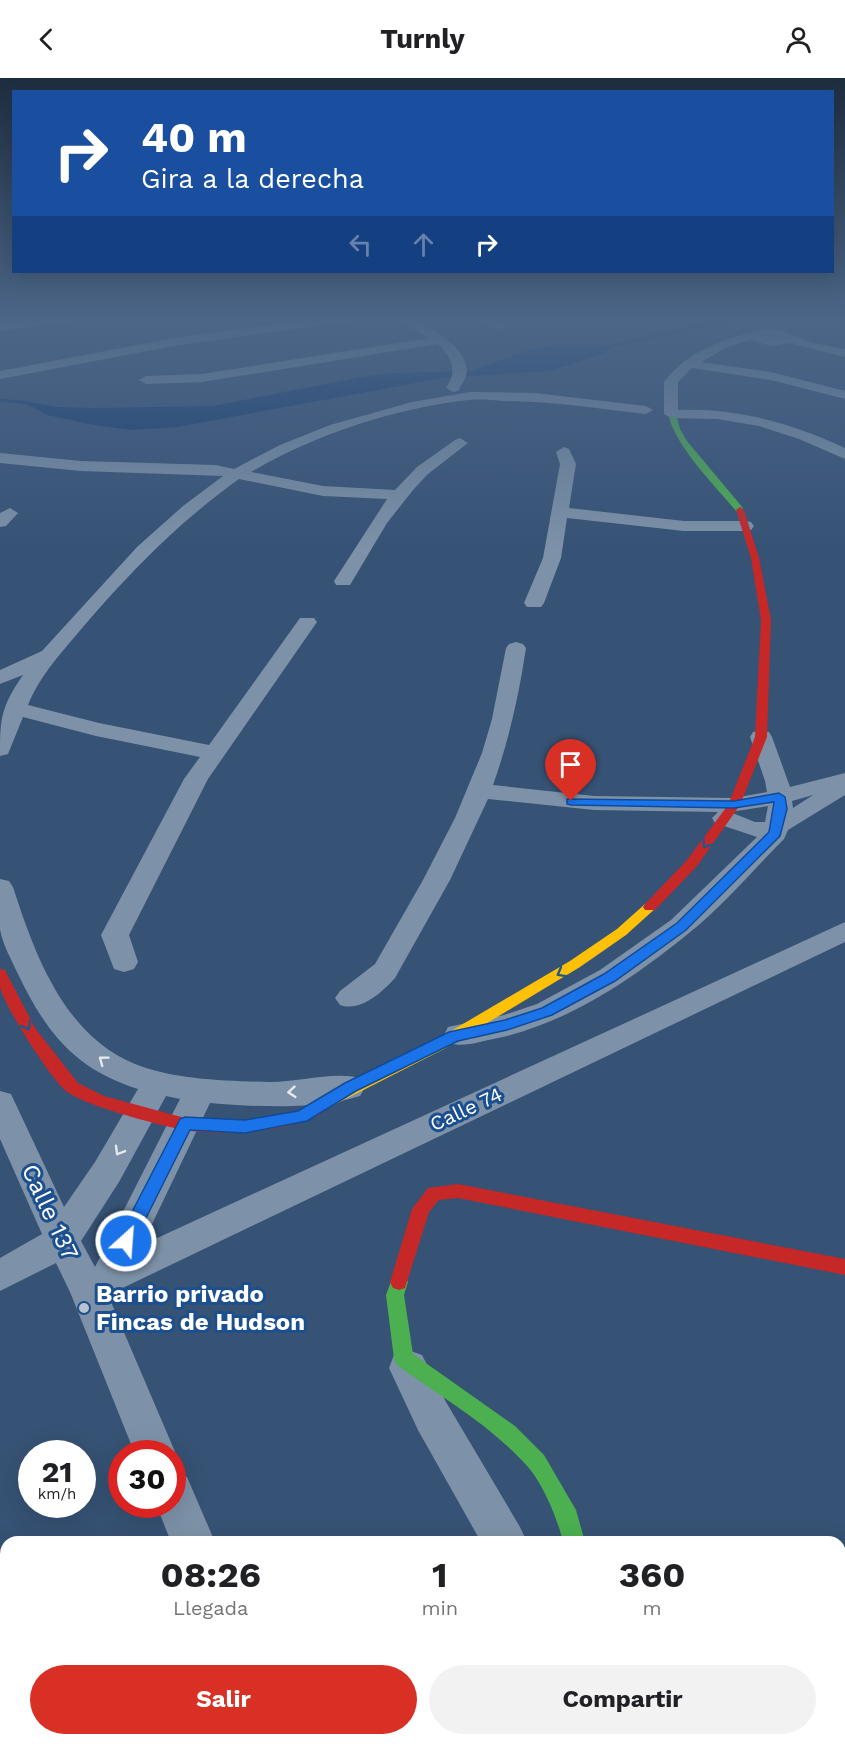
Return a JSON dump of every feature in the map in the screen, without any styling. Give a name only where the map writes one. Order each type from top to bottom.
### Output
[{"type":"street","points":[[0,749],[13,708],[49,654],[115,579],[163,531],[235,475],[261,460],[353,421],[419,404],[443,395]]},
{"type":"street","points":[[505,395],[597,405],[657,417],[695,413],[728,415],[761,421],[799,433],[845,454]]},
{"type":"street","points":[[657,417],[670,396]]},
{"type":"street","points":[[657,417],[670,396]]},
{"type":"street","points":[[0,974],[29,1031],[72,1087],[100,1101],[185,1124],[245,1126],[302,1117],[351,1087],[455,1036],[492,1011],[578,963],[632,925],[692,863],[729,811],[761,737],[766,620],[755,558],[741,512],[684,442],[657,417]]},
{"type":"street","points":[[343,581],[381,517],[397,495],[440,455],[460,443]]},
{"type":"street","points":[[534,603],[552,558],[568,464],[564,452]]},
{"type":"street","points":[[0,458],[81,466],[197,468],[323,491],[397,495]]},
{"type":"street","points":[[560,512],[684,526],[745,526]]},
{"type":"street","points":[[124,962],[115,935],[196,779],[307,622]]},
{"type":"street","points":[[350,998],[375,981],[385,970],[442,873],[479,791],[503,719],[516,648]]},
{"type":"street","points":[[0,678],[49,654]]},
{"type":"street","points":[[0,687],[13,708],[107,732],[214,753]]},
{"type":"street","points":[[455,1036],[507,1025],[547,1011],[610,977],[681,926],[776,834],[781,809],[777,781],[761,737]]},
{"type":"street","points":[[729,811],[744,827],[762,831],[777,827],[845,782]]},
{"type":"street","points":[[479,791],[594,803],[729,811],[845,782]]},
{"type":"street","points":[[0,887],[14,934],[33,981],[81,1044],[110,1066],[158,1082],[201,1089],[269,1094],[351,1087]]},
{"type":"street","name":"Calle 74","points":[[97,1283],[845,930]]},
{"type":"street","points":[[0,1275],[62,1240],[107,1172],[158,1082]]},
{"type":"street","points":[[97,1283],[185,1124],[201,1089]]},
{"type":"street","name":"Calle 137","points":[[0,1103],[62,1240],[97,1283],[151,1440]]},
{"type":"street","points":[[502,1536],[432,1416],[404,1359],[395,1295],[421,1209],[434,1193],[458,1191],[845,1267]]},
{"type":"street","points":[[404,1359],[508,1433],[537,1462],[568,1518],[572,1536]]},
{"type":"street","points":[[183,1518],[190,1536]]},
{"type":"water","points":[[270,395],[352,395],[177,427],[132,430],[47,415],[26,404],[31,402],[57,407],[94,408],[213,406]]},
{"type":"waterway","points":[[0,400],[29,403]]},
{"type":"traffic: fast","points":[[673,418],[676,429],[684,442],[740,510]]},
{"type":"traffic: fast","points":[[399,1282],[395,1295],[404,1359],[508,1433],[537,1462],[568,1518],[572,1536]]},
{"type":"traffic: slow","points":[[324,1103],[464,1031],[525,992],[575,964],[622,932],[650,907]]},
{"type":"traffic: jam","points":[[650,907],[692,863],[734,805],[761,737],[766,620],[755,558],[740,510]]},
{"type":"traffic: jam","points":[[0,974],[29,1031],[72,1087],[100,1101],[185,1124],[245,1126],[302,1117],[324,1103]]},
{"type":"traffic: jam","points":[[399,1282],[421,1209],[434,1193],[458,1191],[845,1267]]},
{"type":"place","name":"Barrio privado Fincas de Hudson","points":[[84,1308]]},
{"type":"route","points":[[126,1241],[185,1124],[245,1126],[302,1117],[351,1087],[455,1036],[507,1025],[547,1011],[610,977],[681,926],[776,834],[781,809],[779,797],[734,804],[571,801]]}]
